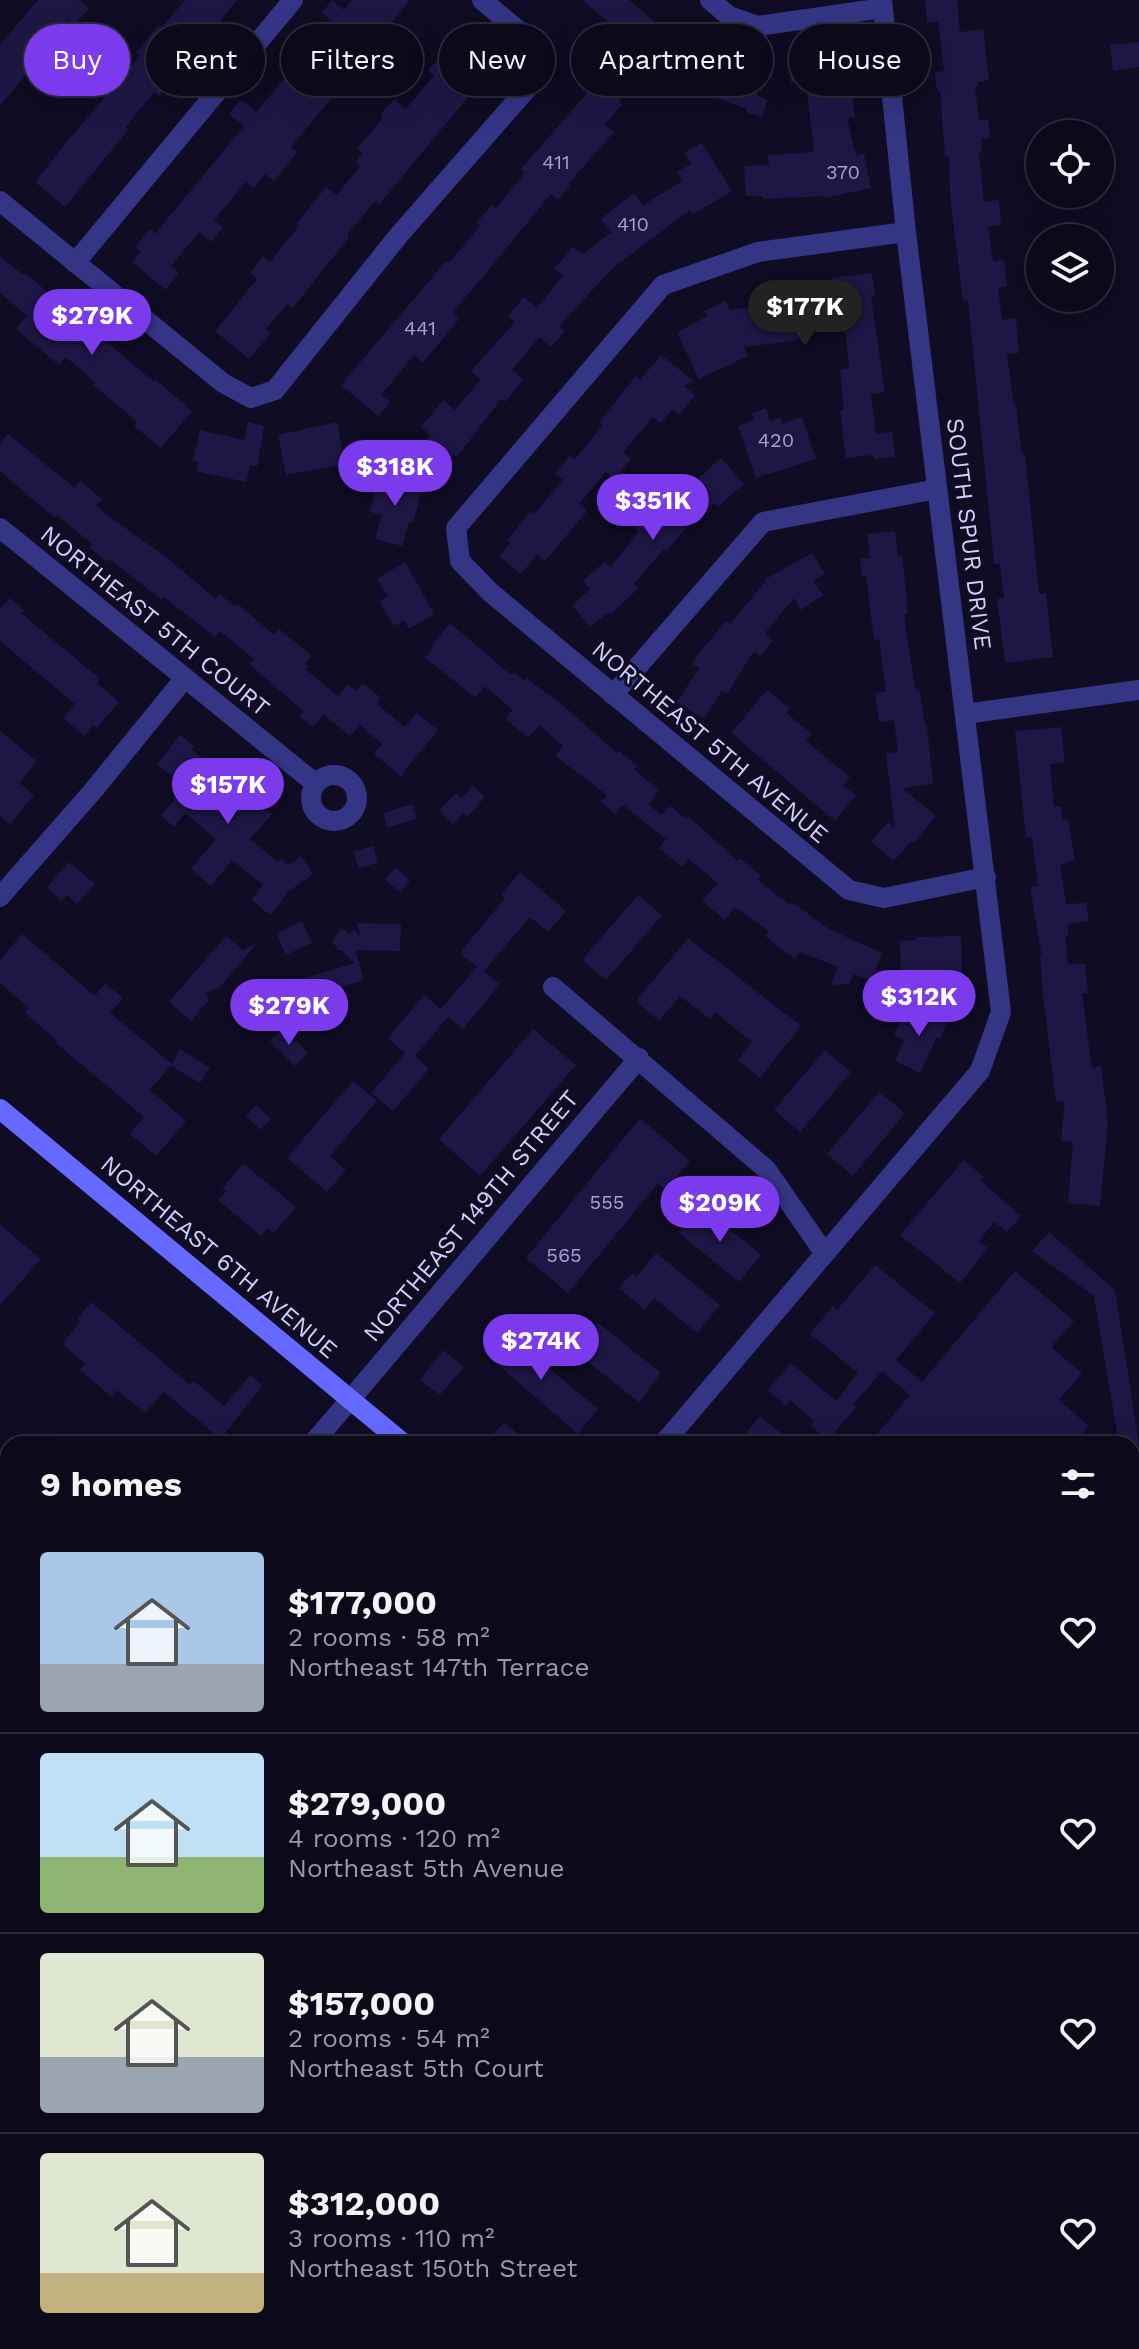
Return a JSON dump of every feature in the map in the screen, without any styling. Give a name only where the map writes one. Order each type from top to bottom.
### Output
[{"type":"main road","name":"NORTHEAST 6TH AVENUE","points":[[0,1109],[394,1436]]},
{"type":"street","points":[[75,263],[293,0]]},
{"type":"street","points":[[0,201],[223,383],[251,398],[275,390],[399,235],[532,83],[538,58],[520,32],[482,0]]},
{"type":"street","points":[[710,0],[729,16],[757,26],[883,4]]},
{"type":"street","name":"SOUTH SPUR DRIVE","points":[[825,1254],[980,1071],[1001,1012],[906,232],[883,4]]},
{"type":"street","name":"NORTHEAST 5TH AVENUE","points":[[906,232],[758,252],[663,285],[456,528],[460,561],[480,582],[613,695],[849,890],[884,898],[986,877]]},
{"type":"street","points":[[613,695],[763,522],[937,489]]},
{"type":"street","name":"NORTHEAST 5TH COURT","points":[[0,528],[316,784]]},
{"type":"street","points":[[0,897],[92,792],[184,679]]},
{"type":"street","points":[[965,714],[1139,690]]},
{"type":"street","points":[[553,987],[766,1169],[825,1254],[670,1436]]},
{"type":"street","name":"NORTHEAST 149TH STREET","points":[[319,1436],[639,1058]]},
{"type":"building","points":[[38,0],[79,0],[89,8],[76,24],[67,20],[64,24],[24,24],[24,77],[0,106],[0,45]]},
{"type":"building","points":[[185,0],[237,0],[218,24],[165,24]]},
{"type":"building","points":[[332,0],[344,10],[352,0],[410,0],[390,24],[331,24],[333,22],[322,13]]},
{"type":"building","points":[[582,0],[629,0],[657,24],[611,24]]},
{"type":"building","points":[[925,0],[957,0],[960,32],[983,29],[989,80],[977,82],[978,86],[975,86],[979,120],[988,119],[990,138],[981,139],[982,153],[979,153],[984,202],[999,200],[1001,225],[988,227],[993,261],[1004,260],[1007,287],[998,288],[1002,320],[1016,318],[1019,353],[1007,354],[1022,455],[1025,454],[1039,594],[1046,593],[1053,657],[1005,663],[997,599],[1004,598],[1000,564],[994,564],[968,300],[963,301],[950,196],[949,156],[945,157],[940,91],[937,91],[935,72],[944,71],[938,22],[927,23]]},
{"type":"building","points":[[146,41],[146,96],[151,96],[125,128],[128,130],[65,207],[35,182],[106,96],[130,96],[130,68],[140,56],[136,53]]},
{"type":"building","points":[[1139,42],[1139,67],[1113,71],[1110,45]]},
{"type":"building","points":[[439,58],[439,96],[469,96],[379,205],[375,201],[293,308],[287,304],[266,329],[271,333],[249,359],[215,331],[257,279],[250,273],[263,256],[270,262],[326,187],[337,195],[360,166],[355,162],[362,153],[357,149],[383,118],[380,115],[394,99],[406,109],[417,96],[423,96],[423,88],[434,75],[428,70]]},
{"type":"building","points":[[281,83],[281,96],[333,96],[291,147],[297,152],[274,181],[265,174],[254,189],[246,182],[214,220],[223,227],[211,242],[199,232],[171,266],[179,273],[166,290],[132,262],[141,251],[135,247],[150,229],[155,234],[244,126],[229,114],[241,100],[256,112]]},
{"type":"building","points":[[584,96],[623,96],[619,101],[622,104],[605,125],[614,132],[568,184],[570,186],[558,200],[551,194],[452,313],[459,319],[423,363],[414,355],[381,395],[390,402],[378,416],[341,385],[446,261],[449,263],[480,226],[476,223],[492,205],[496,208],[525,173],[521,169]]},
{"type":"building","points":[[710,96],[758,96],[768,100],[762,117],[746,112],[747,109]]},
{"type":"building","points":[[808,96],[852,96],[855,117],[847,118],[856,156],[864,154],[871,188],[824,198],[763,199],[762,196],[746,196],[744,166],[769,165],[768,155],[814,152]]},
{"type":"building","points":[[702,143],[732,191],[692,215],[690,210],[613,268],[559,326],[565,331],[551,347],[539,337],[512,370],[523,380],[505,402],[501,399],[457,457],[454,454],[437,474],[414,454],[430,435],[421,427],[443,400],[455,410],[481,379],[471,371],[515,322],[508,316],[524,297],[537,308],[563,276],[554,269],[573,247],[583,254],[612,232],[601,219],[634,193],[643,205],[682,181],[677,172],[691,164],[684,153]]},
{"type":"building","points":[[0,256],[23,275],[25,273],[192,411],[161,448],[134,426],[137,422],[93,385],[95,382],[66,357],[59,365],[16,329],[27,316],[0,293]]},
{"type":"building","points":[[872,273],[875,296],[871,297],[885,392],[871,394],[876,434],[892,432],[895,457],[874,459],[873,455],[846,458],[840,411],[844,410],[840,369],[849,368],[842,322],[801,328],[799,340],[744,347],[748,356],[699,379],[677,333],[707,316],[704,311],[725,301],[730,310],[776,304],[775,288],[798,285],[801,302],[835,297],[832,278]]},
{"type":"building","points":[[661,355],[694,381],[684,386],[695,395],[679,415],[672,409],[661,423],[653,417],[623,452],[631,459],[614,479],[606,472],[579,504],[587,511],[545,561],[537,555],[521,574],[499,556],[510,543],[507,540],[563,480],[555,473],[570,456],[575,459],[603,425],[599,422],[636,376],[640,380]]},
{"type":"building","points":[[766,408],[770,421],[780,417],[782,424],[802,417],[816,459],[756,478],[738,426],[754,420],[752,413]]},
{"type":"building","points":[[248,422],[264,426],[257,467],[250,465],[246,482],[196,471],[198,462],[193,460],[200,430],[244,440]]},
{"type":"building","points":[[337,422],[345,464],[286,475],[278,435]]},
{"type":"building","points":[[8,434],[75,488],[80,481],[102,499],[96,505],[102,511],[167,558],[216,599],[220,594],[235,607],[238,604],[274,635],[279,629],[312,656],[305,664],[309,667],[306,670],[338,696],[348,684],[356,691],[363,683],[381,698],[377,704],[405,727],[416,713],[438,730],[402,774],[403,778],[374,754],[382,744],[360,725],[350,736],[323,714],[313,727],[299,716],[303,711],[249,664],[254,659],[220,631],[215,637],[164,597],[162,600],[109,559],[107,562],[89,547],[92,544],[57,515],[55,518],[0,471],[0,443]]},
{"type":"building","points":[[721,458],[744,484],[717,507],[714,503],[685,529],[634,584],[639,588],[611,614],[608,612],[591,627],[572,606],[590,589],[583,581],[605,561],[610,567],[639,532],[632,525],[650,502],[661,511]]},
{"type":"building","points":[[380,474],[423,485],[413,523],[409,522],[402,546],[375,539],[382,515],[370,512]]},
{"type":"building","points":[[895,531],[898,556],[902,556],[908,614],[904,615],[911,663],[915,689],[919,688],[927,726],[933,784],[902,788],[936,816],[894,861],[871,842],[888,822],[895,828],[886,753],[898,752],[894,720],[879,722],[875,693],[886,692],[879,639],[874,640],[866,575],[862,576],[860,559],[870,558],[867,534]]},
{"type":"building","points":[[812,553],[825,574],[813,581],[823,595],[801,610],[794,598],[765,633],[773,641],[760,656],[754,651],[727,694],[722,691],[704,719],[677,702],[699,668],[692,664],[726,621],[730,624],[764,580]]},
{"type":"building","points":[[405,562],[434,614],[409,629],[404,620],[394,626],[379,602],[388,596],[377,579]]},
{"type":"building","points":[[10,598],[24,610],[21,613],[100,679],[97,683],[119,702],[97,728],[93,725],[84,736],[63,718],[75,704],[0,641],[0,609]]},
{"type":"building","points":[[450,623],[511,675],[514,672],[524,681],[526,678],[637,766],[634,769],[658,790],[649,805],[662,815],[670,806],[686,819],[688,816],[738,861],[740,858],[761,876],[758,880],[790,905],[792,902],[829,929],[882,953],[871,981],[854,974],[849,984],[831,985],[838,967],[800,952],[795,959],[766,937],[769,931],[738,909],[734,908],[725,920],[702,901],[718,883],[688,859],[682,867],[659,848],[666,839],[623,805],[615,814],[601,802],[607,795],[555,756],[563,746],[539,725],[528,738],[506,719],[513,710],[485,686],[475,697],[425,658]]},
{"type":"building","points":[[767,690],[790,709],[786,713],[812,734],[806,741],[850,777],[843,785],[856,795],[835,821],[731,733]]},
{"type":"building","points":[[1061,727],[1065,762],[1050,764],[1054,807],[1061,806],[1063,820],[1068,819],[1075,860],[1060,864],[1066,904],[1086,903],[1089,921],[1067,924],[1068,964],[1085,964],[1088,993],[1082,993],[1092,1068],[1101,1066],[1108,1121],[1100,1206],[1068,1203],[1073,1142],[1061,1141],[1065,1101],[1056,1102],[1043,995],[1042,957],[1030,887],[1038,886],[1032,837],[1026,837],[1015,731]]},
{"type":"building","points":[[0,731],[37,761],[19,783],[34,795],[10,824],[0,816]]},
{"type":"building","points":[[180,735],[194,746],[191,749],[228,779],[243,790],[246,787],[267,804],[264,807],[272,814],[250,839],[278,862],[281,859],[289,865],[301,856],[313,874],[289,891],[270,915],[251,900],[263,885],[232,860],[211,886],[191,869],[216,839],[185,813],[174,827],[161,816],[185,787],[157,764]]},
{"type":"building","points":[[473,786],[485,797],[467,817],[464,813],[453,824],[439,810],[456,793],[461,798]]},
{"type":"building","points":[[412,804],[417,818],[388,828],[383,813]]},
{"type":"building","points":[[373,846],[378,863],[358,868],[354,851]]},
{"type":"building","points":[[69,862],[95,884],[77,904],[67,895],[62,901],[47,887]]},
{"type":"building","points":[[396,867],[410,881],[400,892],[385,880]]},
{"type":"building","points":[[520,872],[566,911],[548,932],[530,917],[484,971],[500,984],[463,1029],[448,1017],[415,1056],[429,1069],[393,1111],[371,1093],[405,1053],[388,1038],[424,995],[441,1009],[477,967],[460,953],[505,898],[501,895]]},
{"type":"building","points":[[638,895],[662,915],[606,980],[582,960]]},
{"type":"building","points":[[302,921],[312,943],[286,955],[276,934]]},
{"type":"building","points":[[357,923],[401,924],[400,951],[355,950],[364,980],[308,997],[302,979],[355,963],[336,950],[338,948],[331,942],[342,928],[349,934],[354,929],[361,939]]},
{"type":"building","points":[[22,934],[95,996],[105,983],[123,998],[110,1013],[172,1064],[150,1090],[186,1121],[156,1156],[130,1134],[144,1117],[56,1043],[25,1013],[29,1008],[0,983],[0,960]]},
{"type":"building","points":[[226,936],[242,949],[240,951],[257,943],[220,987],[206,993],[209,1000],[191,1021],[169,1002]]},
{"type":"building","points":[[961,936],[962,981],[901,982],[900,941],[916,940],[916,937]]},
{"type":"building","points":[[688,938],[801,1026],[760,1078],[738,1060],[752,1042],[715,1012],[710,1019],[680,996],[659,1021],[636,1001]]},
{"type":"building","points":[[919,1006],[949,1019],[920,1073],[895,1061],[904,1040],[894,1035],[902,1018],[912,1022]]},
{"type":"building","points":[[283,1028],[308,1053],[295,1066],[270,1041]]},
{"type":"building","points":[[533,1029],[576,1065],[480,1176],[439,1139]]},
{"type":"building","points":[[180,1049],[210,1068],[200,1083],[171,1066]]},
{"type":"building","points":[[825,1050],[851,1072],[800,1132],[774,1110]]},
{"type":"building","points":[[353,1081],[377,1101],[330,1156],[346,1170],[327,1192],[287,1158]]},
{"type":"building","points":[[879,1092],[905,1113],[853,1176],[827,1154]]},
{"type":"building","points":[[256,1105],[271,1119],[261,1130],[246,1116]]},
{"type":"building","points":[[640,1118],[690,1161],[665,1190],[658,1183],[568,1293],[526,1258]]},
{"type":"building","points":[[964,1160],[984,1177],[981,1181],[1021,1216],[1007,1232],[994,1222],[979,1241],[988,1248],[960,1283],[900,1235]]},
{"type":"building","points":[[243,1163],[296,1207],[274,1233],[268,1228],[261,1236],[218,1200],[226,1191],[222,1189]]},
{"type":"building","points":[[700,1205],[761,1255],[739,1282],[678,1232]]},
{"type":"building","points":[[0,1225],[41,1259],[0,1305]]},
{"type":"building","points":[[1049,1232],[1115,1290],[1138,1436],[1118,1436],[1094,1296],[1032,1251]]},
{"type":"building","points":[[656,1253],[720,1305],[697,1333],[654,1298],[645,1310],[619,1288],[632,1273],[637,1277]]},
{"type":"building","points":[[875,1265],[935,1313],[896,1360],[922,1382],[1015,1271],[1074,1321],[1051,1347],[1082,1373],[1059,1400],[1089,1426],[1081,1436],[876,1436],[910,1395],[882,1371],[831,1436],[823,1436],[811,1426],[814,1421],[790,1400],[786,1406],[768,1390],[791,1363],[836,1401],[858,1373],[810,1334],[833,1306],[837,1310]]},
{"type":"building","points":[[91,1302],[190,1385],[194,1381],[224,1406],[250,1375],[262,1385],[223,1436],[217,1436],[164,1392],[145,1413],[117,1390],[112,1397],[80,1370],[85,1363],[62,1344],[80,1322],[77,1319]]},
{"type":"building","points":[[598,1323],[661,1373],[639,1402],[575,1352]]},
{"type":"building","points":[[503,1330],[598,1409],[578,1434],[483,1352]]},
{"type":"building","points":[[443,1350],[464,1367],[440,1395],[420,1380]]},
{"type":"building","points":[[760,1416],[784,1436],[744,1436]]},
{"type":"building","points":[[504,1422],[521,1436],[492,1436]]}]
